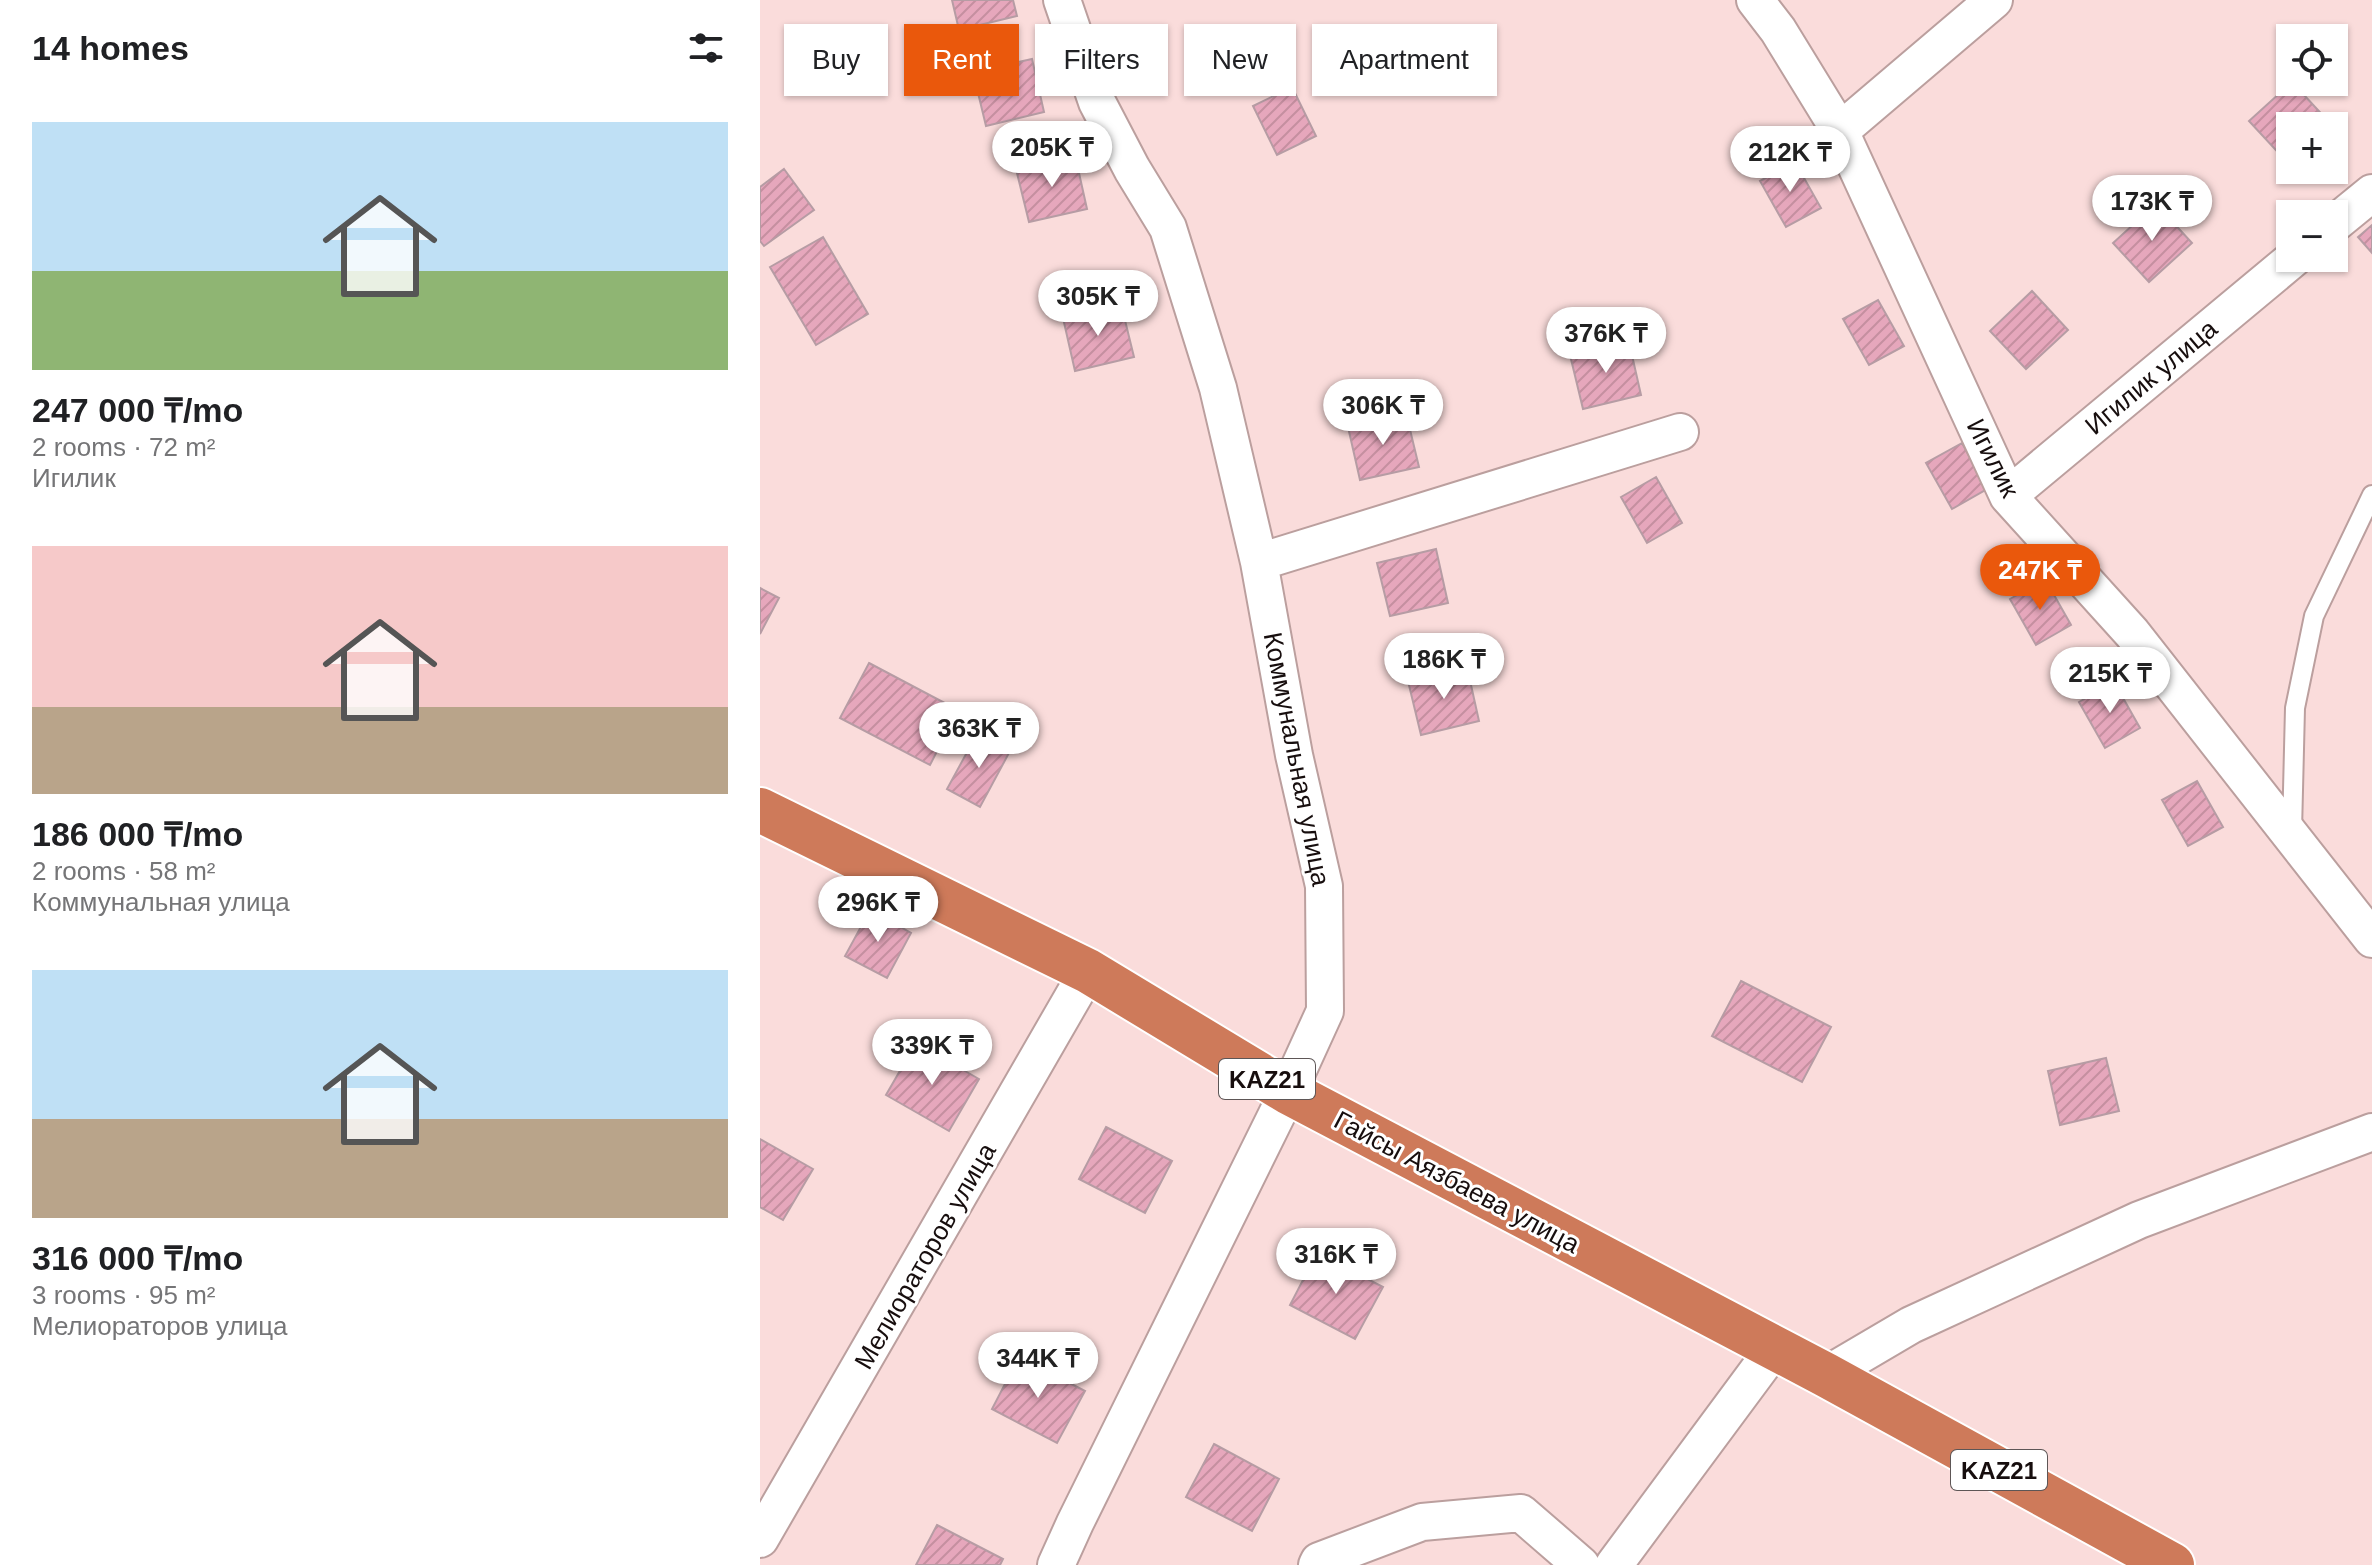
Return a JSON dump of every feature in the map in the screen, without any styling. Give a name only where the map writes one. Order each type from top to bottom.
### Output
[{"type":"highway","name":"Гайсы Аязбаева улица","points":[[760,810],[1088,971],[1288,1092],[1774,1349]]},
{"type":"highway","name":"KAZ21","points":[[1774,1349],[2172,1565]]},
{"type":"street","name":"Коммунальная улица","points":[[1062,0],[1097,102],[1168,228],[1218,388],[1259,562],[1294,755],[1324,886],[1325,1011],[1288,1092]]},
{"type":"street","name":"Игилик","points":[[1755,0],[1778,30],[1840,131],[2008,496],[2132,633],[2372,939]]},
{"type":"street","points":[[1840,131],[1994,0]]},
{"type":"street","points":[[2348,213],[2372,193]]},
{"type":"street","name":"Игилик улица","points":[[2008,496],[2277,272]]},
{"type":"street","points":[[1259,562],[1680,432]]},
{"type":"street","name":"Мелиораторов улица","points":[[760,1539],[1088,971]]},
{"type":"street","points":[[1056,1565],[1288,1092]]},
{"type":"street","points":[[1826,1375],[1911,1325],[2139,1220],[2372,1132]]},
{"type":"street","points":[[1614,1565],[1774,1349]]},
{"type":"street","points":[[1317,1565],[1319,1561],[1422,1522],[1521,1513],[1581,1565]]},
{"type":"lane","points":[[2292,838],[2295,708],[2314,616],[2372,495]]},
{"type":"building","points":[[952,0],[1013,0],[1017,16],[984,24],[958,24]]},
{"type":"building","points":[[1032,59],[1035,96],[1040,96],[1044,112],[986,126],[979,96],[1019,96],[1019,62]]},
{"type":"building","points":[[1296,95],[1316,136],[1277,155],[1253,106],[1274,96]]},
{"type":"building","points":[[2277,96],[2305,96],[2320,112],[2276,112],[2276,150],[2249,121]]},
{"type":"building","points":[[1075,155],[1087,209],[1029,222],[1016,169]]},
{"type":"building","points":[[1795,162],[1821,208],[1786,227],[1760,181]]},
{"type":"building","points":[[784,169],[814,210],[764,246],[760,241],[760,187]]},
{"type":"building","points":[[2156,204],[2192,243],[2149,282],[2113,243]]},
{"type":"building","points":[[2372,225],[2372,253],[2358,237]]},
{"type":"building","points":[[823,237],[868,314],[816,345],[770,267]]},
{"type":"building","points":[[2032,291],[2068,330],[2026,369],[1990,331]]},
{"type":"building","points":[[1878,300],[1904,346],[1869,365],[1843,319]]},
{"type":"building","points":[[1121,304],[1134,357],[1075,371],[1063,318]]},
{"type":"building","points":[[1629,342],[1641,395],[1583,409],[1570,355]]},
{"type":"building","points":[[1406,413],[1419,467],[1360,480],[1348,427]]},
{"type":"building","points":[[1962,443],[1987,489],[1952,509],[1926,463]]},
{"type":"building","points":[[1656,477],[1682,523],[1647,543],[1621,497]]},
{"type":"building","points":[[1436,549],[1448,603],[1390,616],[1377,563]]},
{"type":"building","points":[[2045,579],[2071,625],[2036,645],[2010,599]]},
{"type":"building","points":[[760,588],[779,598],[760,634]]},
{"type":"building","points":[[869,663],[958,710],[930,765],[840,718]]},
{"type":"building","points":[[1467,667],[1479,721],[1421,735],[1408,681]]},
{"type":"building","points":[[2114,682],[2140,728],[2105,748],[2079,702]]},
{"type":"building","points":[[977,734],[1010,751],[980,807],[947,789]]},
{"type":"building","points":[[2197,781],[2223,827],[2188,846],[2162,800]]},
{"type":"building","points":[[870,910],[911,933],[887,978],[845,956]]},
{"type":"building","points":[[1741,981],[1831,1027],[1802,1082],[1712,1036]]},
{"type":"building","points":[[916,1043],[979,1079],[949,1131],[886,1095]]},
{"type":"building","points":[[2106,1058],[2119,1111],[2060,1125],[2048,1071]]},
{"type":"building","points":[[1106,1127],[1172,1161],[1145,1213],[1079,1179]]},
{"type":"building","points":[[760,1139],[813,1169],[783,1220],[760,1207]]},
{"type":"building","points":[[1317,1253],[1383,1287],[1355,1339],[1290,1305]]},
{"type":"building","points":[[1019,1357],[1085,1391],[1057,1443],[992,1409]]},
{"type":"building","points":[[1214,1444],[1279,1479],[1252,1531],[1186,1497]]},
{"type":"building","points":[[937,1525],[1003,1559],[1000,1565],[916,1565]]}]
